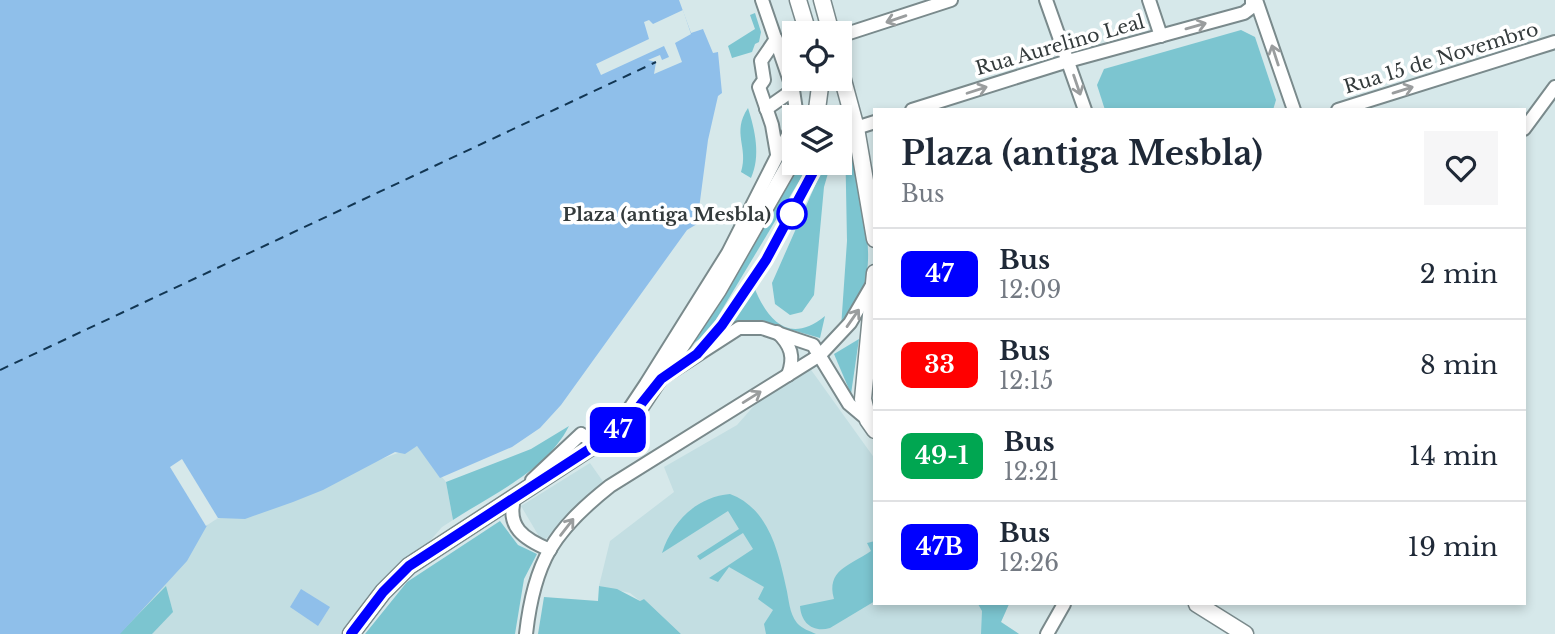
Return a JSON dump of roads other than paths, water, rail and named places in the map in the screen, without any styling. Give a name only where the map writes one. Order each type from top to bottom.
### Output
[{"type":"main road","points":[[799,0],[805,21]]},
{"type":"main road","points":[[822,0],[829,21]]},
{"type":"main road","points":[[846,91],[856,128],[873,227]]},
{"type":"main road","points":[[351,634],[383,592],[409,566],[622,428],[661,379],[718,290],[784,175]]},
{"type":"main road","points":[[872,425],[863,399],[873,295]]},
{"type":"main road","points":[[1199,605],[1245,634]]},
{"type":"street","points":[[762,0],[782,57]]},
{"type":"street","points":[[852,28],[951,0]]},
{"type":"street","points":[[1046,0],[1084,108]]},
{"type":"street","points":[[1149,0],[1161,36]]},
{"type":"street","points":[[1254,0],[1293,108]]},
{"type":"street","name":"Rua Aurelino Leal","points":[[918,108],[1068,61],[1244,13],[1252,7],[1254,0]]},
{"type":"street","points":[[776,39],[761,61],[764,80],[759,87],[777,154]]},
{"type":"street","name":"Rua 15 de Novembro","points":[[1344,108],[1555,42]]},
{"type":"street","points":[[1526,126],[1555,87]]},
{"type":"street","points":[[766,109],[792,91]]},
{"type":"street","points":[[856,128],[873,123]]},
{"type":"street","points":[[550,550],[528,540],[516,529],[511,515],[518,495],[581,434],[588,439],[628,411],[728,253],[782,145]]},
{"type":"street","points":[[526,634],[535,578],[550,550],[579,513],[610,486],[820,355],[857,313],[873,278]]},
{"type":"street","points":[[661,379],[739,328],[752,326],[775,331],[807,341],[820,355],[849,404],[872,425]]},
{"type":"street","points":[[775,331],[793,356],[788,375]]},
{"type":"street","points":[[1047,634],[1063,605]]},
{"type":"place","name":"Plaza (antiga Mesbla)","points":[[792,214]]}]
